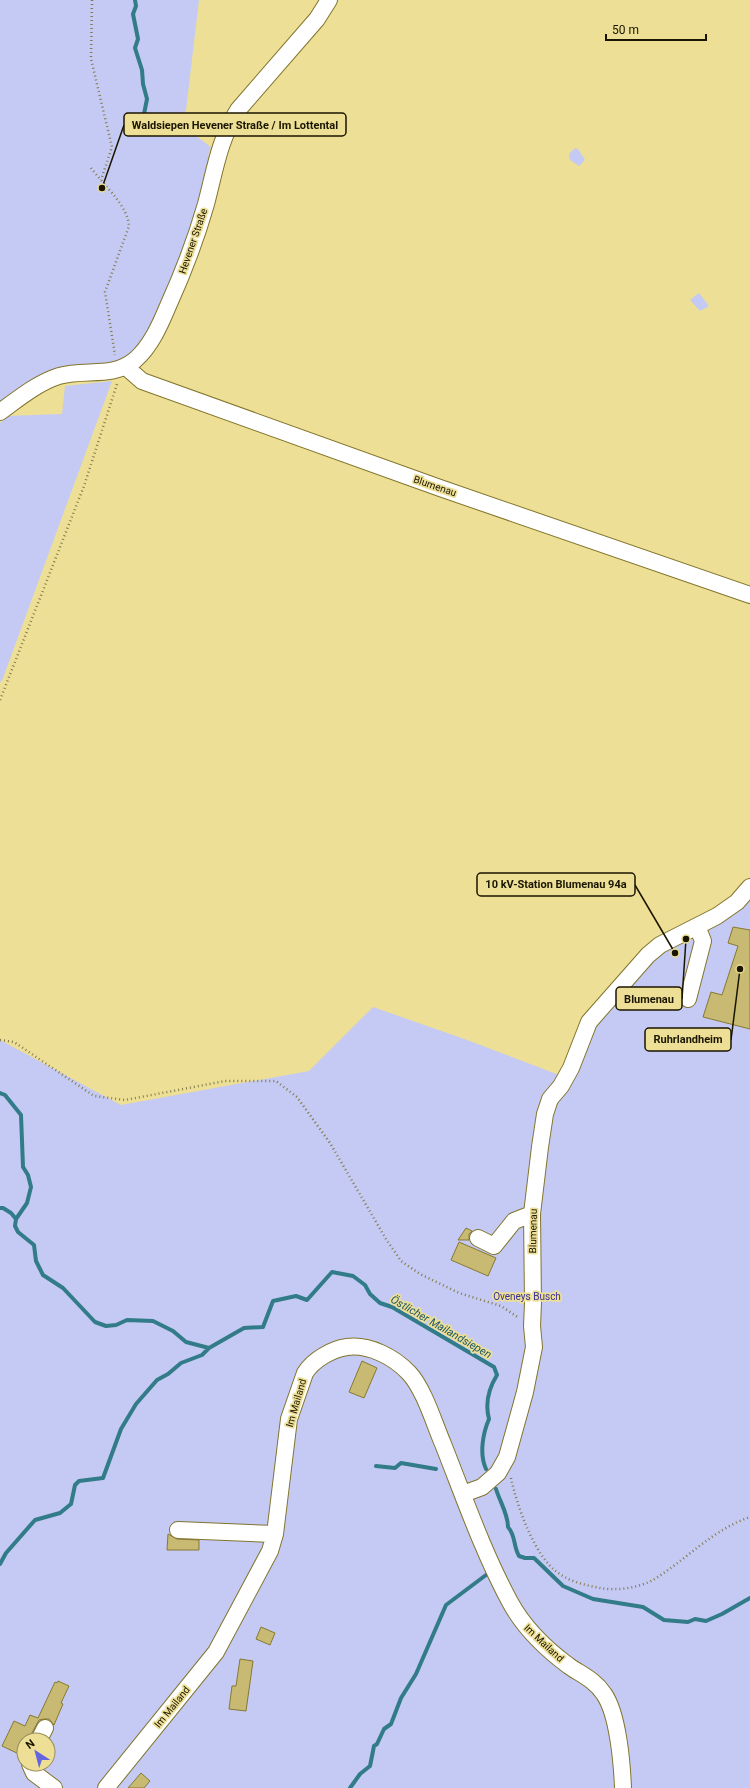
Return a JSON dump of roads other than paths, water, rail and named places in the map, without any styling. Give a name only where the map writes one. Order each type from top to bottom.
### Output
[{"type":"street","name":"Hevener Straße","points":[[121,369],[136,359],[146,347],[159,326],[188,261],[206,204],[215,161],[228,125],[238,110],[317,19],[329,0]]},
{"type":"street","points":[[0,412],[40,385],[59,376],[74,373],[121,369]]},
{"type":"street","name":"Blumenau","points":[[121,369],[142,381],[440,488],[750,595]]},
{"type":"street","name":"Blumenau","points":[[463,1494],[482,1487],[498,1473],[507,1457],[525,1392],[534,1347],[532,1326],[532,1214],[545,1114],[550,1099],[561,1086],[571,1068],[589,1022],[648,955],[660,946],[717,916],[732,905],[750,886]]},
{"type":"street","points":[[688,999],[703,941],[697,926]]},
{"type":"street","points":[[478,1238],[494,1246],[514,1221],[532,1214]]},
{"type":"street","name":"Im Mailand","points":[[106,1788],[216,1652],[270,1551],[275,1534],[289,1419],[304,1373],[321,1358],[339,1348],[356,1346],[374,1350],[396,1363],[410,1374],[424,1398],[493,1566],[520,1619],[548,1649],[570,1667],[591,1679],[604,1693],[613,1716],[623,1788]]},
{"type":"street","points":[[178,1530],[275,1534]]},
{"type":"street","points":[[34,1772],[54,1788]]},
{"type":"waterway","points":[[135,0],[136,6],[133,14],[138,39],[135,48],[142,70],[143,84],[147,99],[143,130]]},
{"type":"waterway","points":[[0,1093],[5,1095],[21,1115],[23,1167],[28,1175],[31,1187],[27,1203],[16,1219],[15,1226],[18,1232],[34,1245],[36,1261],[43,1275],[63,1288],[95,1322],[106,1326],[116,1325],[127,1320],[153,1321],[173,1331],[186,1342],[209,1348]]},
{"type":"waterway","points":[[0,1208],[3,1208],[11,1213],[16,1219]]},
{"type":"waterway","name":"Östlicher Mailandsiepen","points":[[0,1564],[6,1553],[35,1520],[60,1513],[71,1504],[75,1485],[79,1481],[103,1478],[121,1429],[136,1404],[157,1380],[168,1374],[181,1363],[202,1355],[209,1348],[244,1328],[263,1327],[273,1301],[296,1296],[307,1300],[332,1272],[353,1276],[365,1285],[370,1294],[380,1303],[392,1307],[494,1367],[497,1375],[488,1396],[487,1408],[489,1419],[485,1431],[482,1450],[486,1469]]},
{"type":"waterway","points":[[376,1466],[395,1468],[401,1463],[436,1469]]},
{"type":"waterway","name":"Östlicher Mailandsiepen","points":[[496,1489],[519,1556],[534,1558],[563,1586],[593,1599],[643,1607],[664,1620],[688,1622],[695,1619],[706,1621],[722,1614],[750,1598]]},
{"type":"waterway","points":[[350,1788],[360,1774],[370,1766],[374,1746],[377,1744],[384,1729],[391,1724],[401,1698],[416,1674],[446,1605],[486,1575]]},
{"type":"place","name":"Waldsiepen Hevener Straße / Im Lottental","points":[[102,188]]},
{"type":"place","name":"Blumenau","points":[[686,939]]},
{"type":"place","name":"10 kV-Station Blumenau 94a","points":[[675,953]]},
{"type":"place","name":"Ruhrlandheim","points":[[740,969]]},
{"type":"park label","name":"Oveneys Busch","points":[[527,1296]]}]
